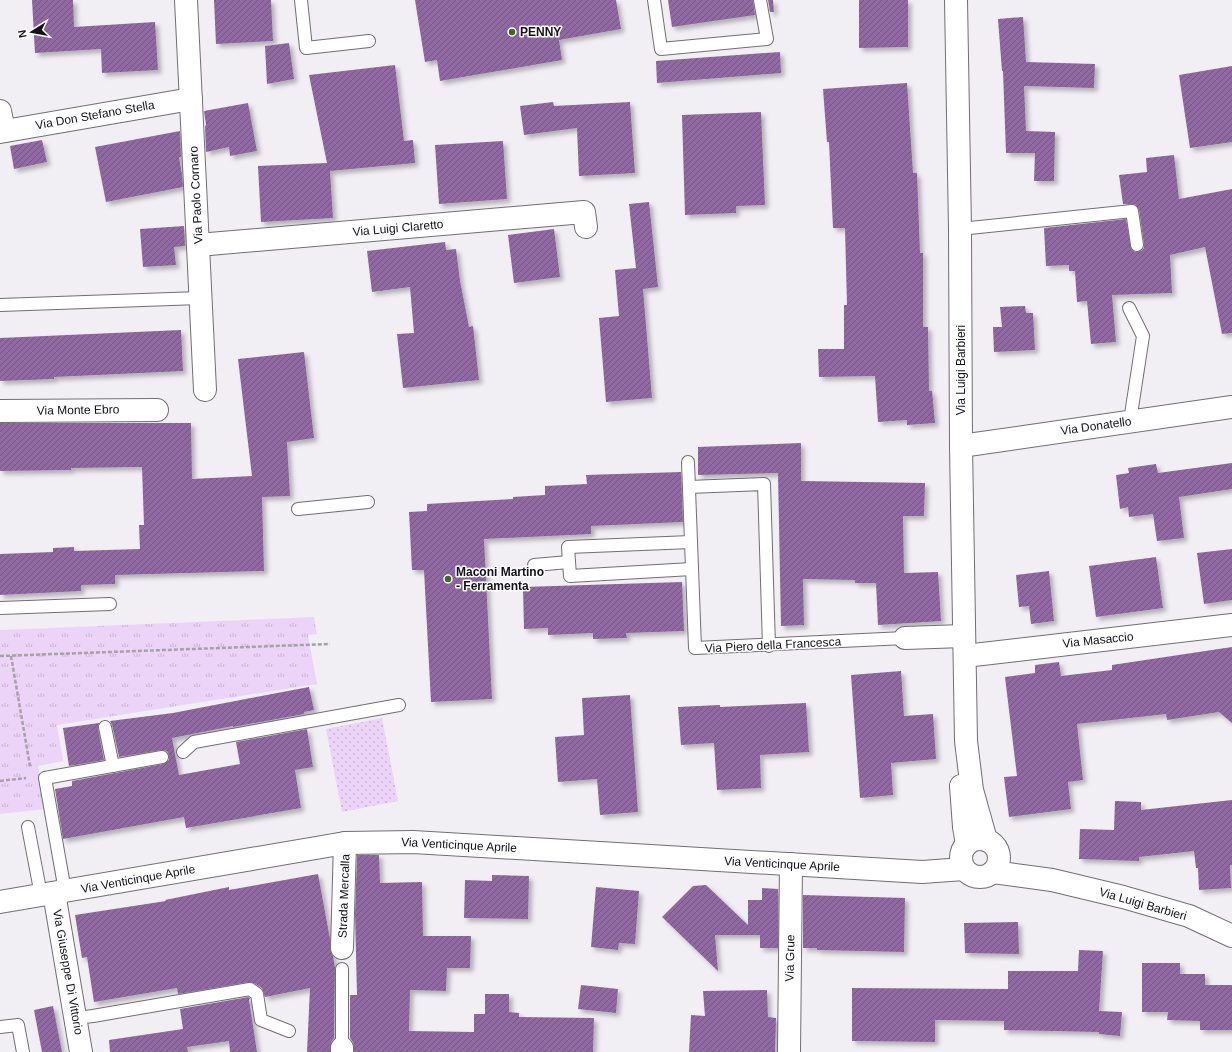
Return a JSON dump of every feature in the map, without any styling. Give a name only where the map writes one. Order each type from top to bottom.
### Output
[{"type":"street","name":"Via Paolo Cornaro","points":[[186,0],[205,390]]},
{"type":"street","name":"Via Luigi Barbieri","points":[[956,0],[966,741],[960,774],[964,828],[978,855],[1052,880],[1123,897],[1188,916],[1232,936]]},
{"type":"street","name":"Via Don Stefano Stella","points":[[1,125],[191,99]]},
{"type":"street","name":"Via Luigi Claretto","points":[[198,245],[584,212],[586,227]]},
{"type":"street","name":"Via Donatello","points":[[961,446],[1232,407]]},
{"type":"street","name":"Via Monte Ebro","points":[[0,411],[157,410]]},
{"type":"street","name":"Via Masaccio","points":[[964,646],[1232,625]]},
{"type":"street","name":"Via Piero della Francesca","points":[[906,638],[964,646]]},
{"type":"street","name":"Via Venticinque Aprile","points":[[0,902],[345,843],[413,842],[922,872],[978,855]]},
{"type":"street","name":"Strada Mercalla","points":[[342,959],[345,843]]},
{"type":"street","name":"Via Grue","points":[[789,1052],[791,864]]},
{"type":"street","name":"Via Giuseppe Di Vittorio","points":[[54,893],[81,1052]]},
{"type":"lane","points":[[301,0],[306,48],[369,41]]},
{"type":"lane","points":[[654,0],[661,49],[767,39],[760,0]]},
{"type":"lane","points":[[960,229],[1132,210],[1137,245]]},
{"type":"lane","points":[[0,305],[200,298]]},
{"type":"lane","points":[[1129,308],[1143,336],[1130,421]]},
{"type":"lane","name":"Via Piero della Francesca","points":[[688,462],[695,648],[769,646],[906,638]]},
{"type":"lane","points":[[689,487],[764,484],[769,646]]},
{"type":"lane","points":[[298,509],[368,502]]},
{"type":"lane","points":[[691,542],[568,547],[570,576],[692,569]]},
{"type":"lane","points":[[534,565],[569,562]]},
{"type":"lane","points":[[0,608],[110,604]]},
{"type":"lane","points":[[183,752],[194,742],[399,705]]},
{"type":"lane","points":[[105,727],[113,766]]},
{"type":"lane","points":[[54,893],[45,778],[162,757]]},
{"type":"lane","points":[[28,826],[54,893]]},
{"type":"lane","name":"Strada Mercalla","points":[[342,959],[342,1050]]},
{"type":"lane","points":[[76,1018],[250,989],[257,994],[261,1020],[289,1031]]},
{"type":"lane","points":[[0,1027],[18,1025],[24,1052]]},
{"type":"path","points":[[0,656],[330,644]]},
{"type":"path","points":[[11,656],[31,769]]},
{"type":"path","points":[[0,780],[32,777]]},
{"type":"green space","points":[[314,617],[317,634],[308,635],[317,684],[57,725],[63,761],[38,766],[46,809],[0,814],[0,630]]},
{"type":"green space","points":[[382,718],[398,801],[342,812],[326,729]]},
{"type":"building","points":[[32,0],[73,0],[74,27],[155,22],[158,70],[102,73],[101,49],[35,53]]},
{"type":"building","points":[[214,0],[271,0],[273,41],[216,44]]},
{"type":"building","name":"PENNY","points":[[415,0],[616,0],[621,29],[559,40],[562,60],[440,81],[437,60],[425,62]]},
{"type":"building","points":[[668,0],[753,0],[755,15],[672,27]]},
{"type":"building","points":[[768,0],[773,0],[774,12],[770,12]]},
{"type":"building","points":[[859,0],[908,0],[908,47],[859,48]]},
{"type":"building","points":[[1023,17],[1026,62],[1095,64],[1094,88],[1024,86],[1026,131],[1055,132],[1054,181],[1034,181],[1035,153],[1006,153],[1003,71],[998,19]]},
{"type":"building","points":[[289,43],[294,79],[267,84],[265,46]]},
{"type":"building","points":[[780,52],[781,73],[657,83],[656,61]]},
{"type":"building","points":[[395,65],[404,141],[413,140],[415,163],[330,171],[333,218],[261,222],[258,166],[327,163],[309,75]]},
{"type":"building","points":[[1232,66],[1232,142],[1190,148],[1179,75]]},
{"type":"building","points":[[907,83],[913,173],[917,173],[920,253],[923,253],[923,327],[928,327],[929,391],[932,391],[935,423],[907,425],[907,420],[878,422],[875,376],[819,377],[818,349],[844,349],[844,305],[847,305],[845,228],[833,228],[829,142],[827,142],[823,89]]},
{"type":"building","points":[[553,102],[554,106],[630,102],[635,173],[579,176],[577,128],[524,135],[520,106]]},
{"type":"building","points":[[248,103],[257,151],[230,156],[229,147],[206,152],[206,125],[204,111]]},
{"type":"building","points":[[761,112],[765,205],[736,206],[736,213],[685,215],[682,115]]},
{"type":"building","points":[[180,131],[181,157],[179,157],[183,187],[106,202],[95,147]]},
{"type":"building","points":[[42,140],[47,162],[14,169],[10,146]]},
{"type":"building","points":[[503,141],[507,199],[439,204],[435,145]]},
{"type":"building","points":[[1174,155],[1179,199],[1232,189],[1232,333],[1222,334],[1205,247],[1170,255],[1172,293],[1112,295],[1116,342],[1091,344],[1087,301],[1077,302],[1075,271],[1069,271],[1069,265],[1046,266],[1044,228],[1126,219],[1131,249],[1135,252],[1141,251],[1144,248],[1144,244],[1139,210],[1135,204],[1123,204],[1119,175],[1147,172],[1146,158]]},
{"type":"building","points":[[649,202],[658,287],[643,289],[652,398],[606,402],[599,318],[619,316],[615,270],[636,268],[629,204]]},
{"type":"building","points":[[184,226],[185,246],[174,247],[176,265],[143,267],[140,229]]},
{"type":"building","points":[[554,229],[560,277],[514,283],[508,235]]},
{"type":"building","points":[[445,242],[446,250],[456,249],[460,281],[469,327],[473,326],[479,380],[403,388],[397,334],[414,333],[410,287],[372,292],[367,251]]},
{"type":"building","points":[[1025,306],[1026,313],[1033,313],[1035,350],[994,352],[993,327],[1002,327],[1000,307]]},
{"type":"building","points":[[181,330],[183,371],[0,381],[0,338]]},
{"type":"building","points":[[304,352],[314,438],[287,442],[290,496],[262,497],[264,571],[115,575],[115,584],[81,585],[81,591],[0,595],[0,554],[53,552],[53,548],[74,547],[74,551],[140,549],[139,525],[144,525],[142,467],[0,471],[0,423],[191,423],[192,479],[252,476],[238,359]]},
{"type":"building","points":[[801,443],[801,481],[925,483],[924,516],[903,516],[904,573],[938,572],[941,621],[878,625],[876,583],[855,583],[855,580],[803,579],[804,625],[781,626],[778,473],[698,475],[698,447]]},
{"type":"building","points":[[1232,463],[1232,489],[1179,497],[1184,538],[1157,541],[1153,514],[1129,517],[1128,507],[1120,509],[1116,475],[1129,473],[1128,468],[1156,464],[1158,473]]},
{"type":"building","points":[[681,472],[683,522],[591,526],[591,534],[484,539],[492,699],[431,702],[424,570],[412,570],[409,512],[427,511],[427,504],[513,499],[513,497],[545,495],[545,486],[587,484],[586,475]]},
{"type":"building","points":[[1232,549],[1232,600],[1204,604],[1197,553]]},
{"type":"building","points":[[1156,557],[1163,608],[1096,617],[1089,566]]},
{"type":"building","points":[[1049,571],[1054,621],[1031,624],[1029,606],[1019,607],[1016,575]]},
{"type":"building","points":[[682,582],[684,631],[626,633],[627,638],[593,639],[593,633],[548,635],[548,628],[524,629],[523,587]]},
{"type":"building","points":[[1232,647],[1232,723],[1219,712],[1167,720],[1166,714],[1077,724],[1083,780],[1068,782],[1071,809],[1009,817],[1004,777],[1017,776],[1005,677],[1035,673],[1035,665],[1059,662],[1061,676],[1112,670],[1112,665]]},
{"type":"building","points":[[901,671],[904,716],[933,714],[936,759],[891,763],[893,795],[860,798],[851,675]]},
{"type":"building","points":[[309,687],[314,710],[304,712],[304,714],[172,738],[179,775],[240,764],[236,742],[307,729],[313,767],[295,770],[301,808],[186,828],[184,817],[63,839],[55,789],[72,786],[72,781],[163,764],[169,760],[168,752],[165,750],[119,757],[110,721],[173,713]]},
{"type":"building","points":[[630,695],[638,812],[600,815],[597,779],[558,782],[555,737],[584,735],[582,698]]},
{"type":"building","points":[[806,703],[809,752],[760,755],[761,788],[717,790],[714,743],[681,745],[678,707],[720,705],[720,707]]},
{"type":"building","points":[[99,723],[98,729],[104,760],[69,766],[63,728]]},
{"type":"building","points":[[1232,800],[1232,865],[1230,865],[1231,888],[1199,890],[1198,868],[1196,868],[1194,851],[1139,857],[1139,861],[1079,859],[1080,829],[1114,830],[1115,801],[1141,802],[1141,810]]},
{"type":"building","points":[[357,855],[379,855],[380,883],[422,882],[423,936],[471,936],[470,968],[447,968],[446,991],[410,990],[409,1031],[474,1032],[474,1014],[485,1014],[485,994],[509,994],[509,1012],[519,1013],[519,1017],[594,1018],[593,1052],[354,1052],[353,1042],[350,1038],[350,995],[357,995],[355,914]]},
{"type":"building","points":[[318,874],[330,939],[330,948],[335,968],[334,1038],[331,1042],[330,1052],[307,1052],[310,988],[265,997],[262,988],[249,982],[178,994],[177,988],[94,1002],[87,957],[82,958],[75,915],[166,901],[165,900],[229,887],[229,890]]},
{"type":"building","points":[[492,875],[529,876],[528,919],[464,918],[465,880],[492,881]]},
{"type":"building","points":[[706,885],[748,925],[748,900],[762,900],[762,888],[778,889],[778,948],[760,948],[760,935],[715,935],[718,971],[662,917],[693,886]]},
{"type":"building","points":[[596,887],[639,891],[635,944],[619,943],[618,950],[591,947]]},
{"type":"building","points":[[803,895],[905,898],[904,952],[817,950],[817,948],[803,948]]},
{"type":"building","points":[[1018,922],[1019,954],[965,953],[964,923]]},
{"type":"building","points":[[1079,950],[1103,951],[1099,1011],[1122,1012],[1120,1036],[1099,1034],[1099,1032],[1004,1030],[1004,1021],[935,1020],[935,1042],[852,1041],[852,988],[1008,989],[1008,971],[1078,971]]},
{"type":"building","points":[[1142,963],[1180,963],[1180,974],[1205,974],[1205,985],[1232,985],[1232,1030],[1200,1030],[1200,1021],[1167,1020],[1168,1012],[1142,1012]]},
{"type":"building","points":[[581,985],[618,989],[616,1013],[578,1009]]},
{"type":"building","points":[[767,990],[768,1017],[776,1018],[775,1052],[689,1052],[691,1015],[705,1016],[703,991]]},
{"type":"building","points":[[248,997],[250,998],[249,1000],[257,1052],[230,1052],[229,1041],[187,1047],[188,1052],[110,1052],[109,1040],[183,1029],[180,1009]]},
{"type":"building","points":[[53,1006],[62,1052],[42,1052],[34,1010]]},
{"type":"place","name":"PENNY","points":[[512,32]]},
{"type":"place","name":"Maconi Martino - Ferramenta","points":[[448,579]]}]
